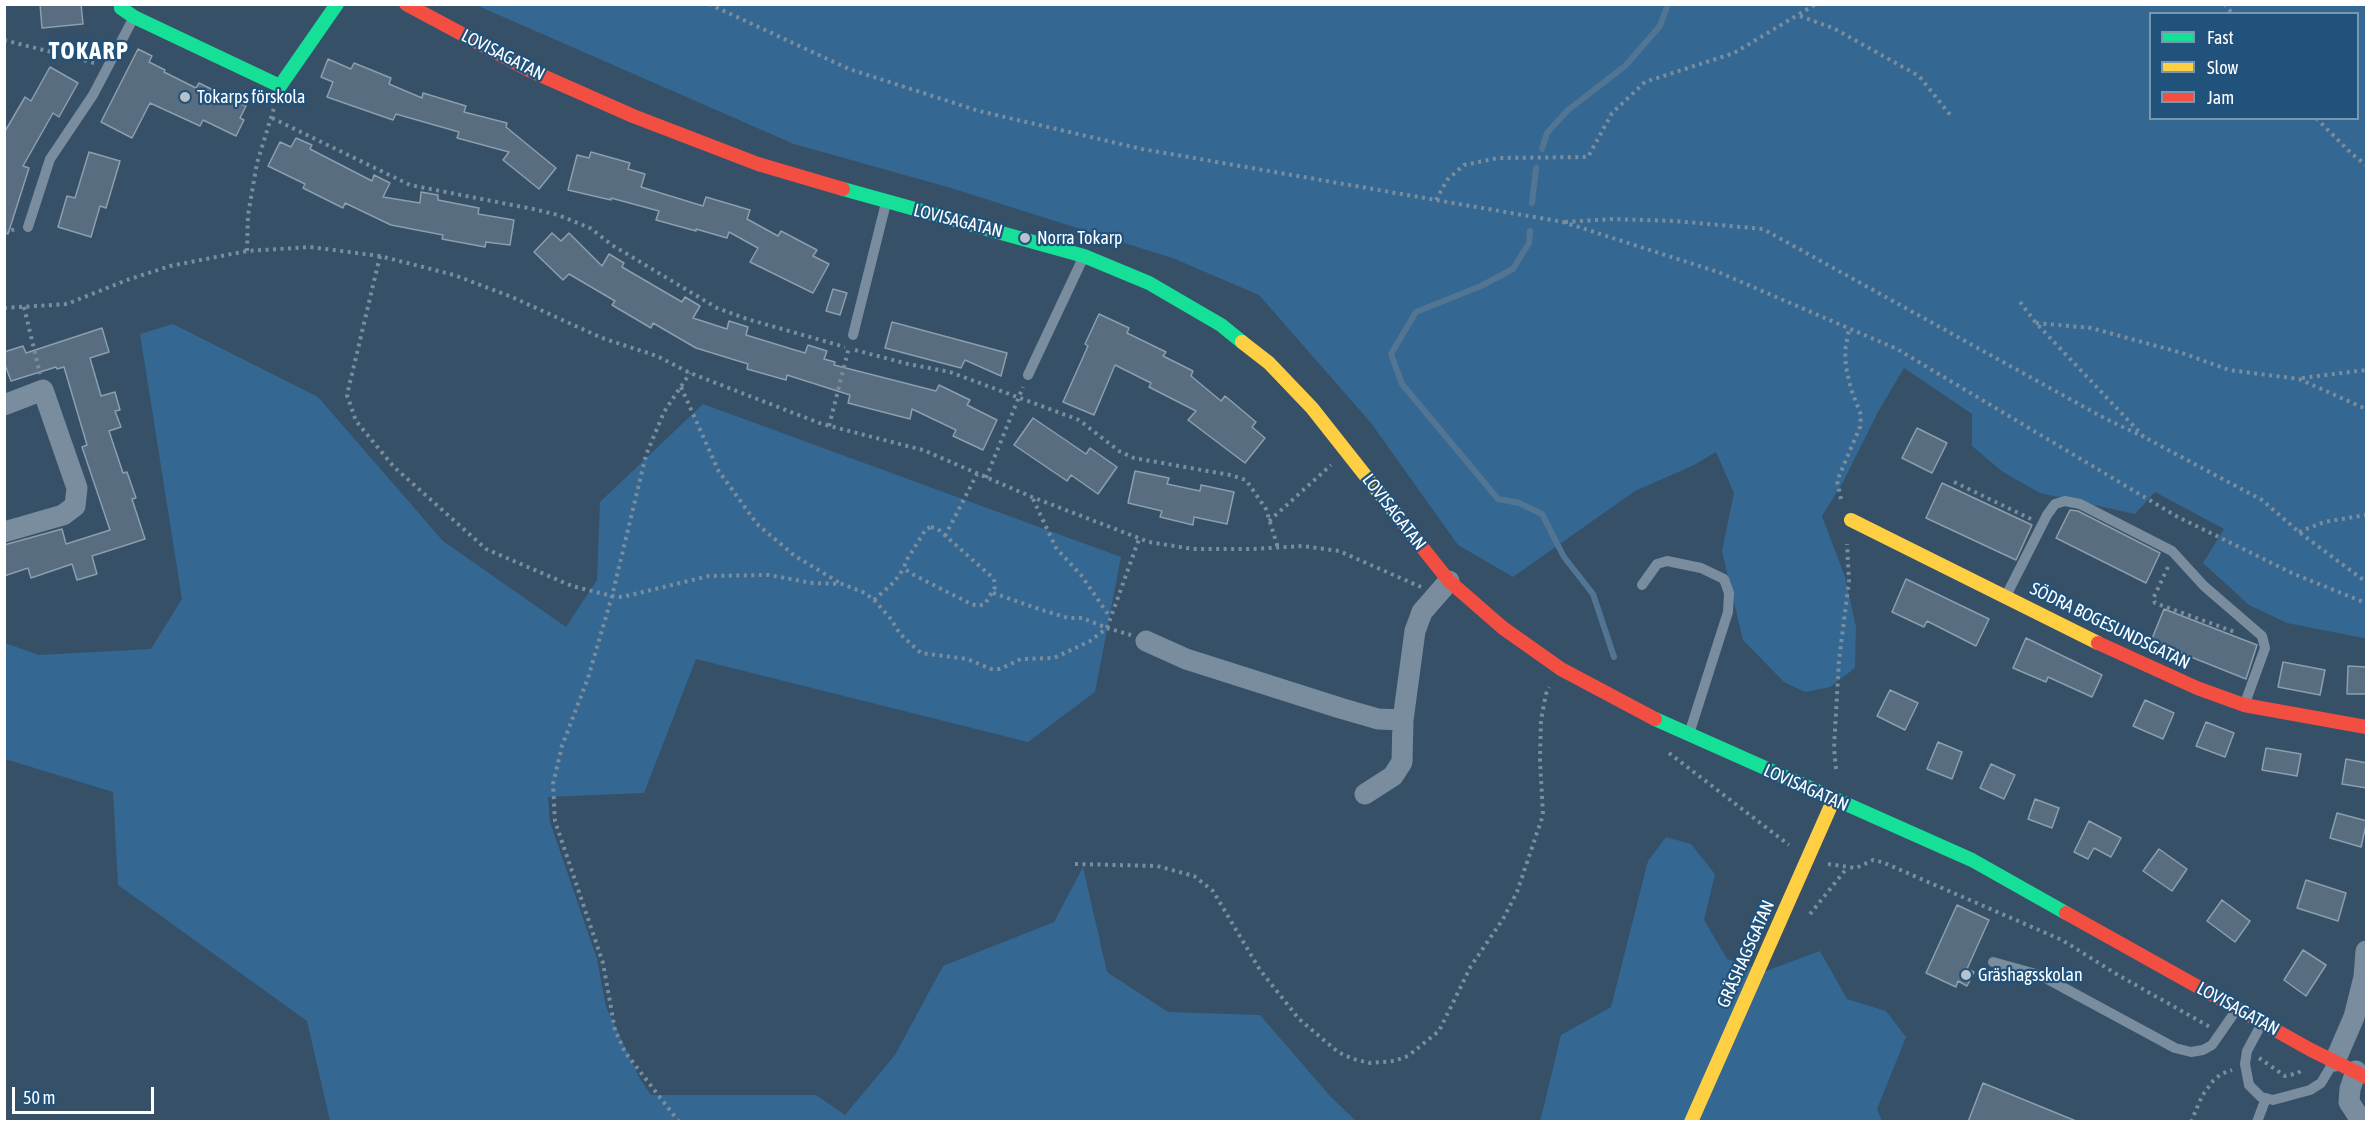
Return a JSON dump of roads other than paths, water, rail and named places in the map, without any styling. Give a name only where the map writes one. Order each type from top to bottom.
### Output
[{"type":"street","points":[[122,4],[121,8],[134,17],[280,86],[337,4]]},
{"type":"street","name":"LOVISAGATAN","points":[[406,4],[529,70],[633,116],[759,164],[886,202],[1025,238],[1084,256],[1149,283],[1221,326],[1269,363],[1349,453],[1443,589],[1561,669],[1620,702],[1689,735],[1833,801],[1972,860],[2311,1050],[2361,1074]]},
{"type":"street","points":[[4,405],[43,390],[77,488],[75,506],[63,515],[4,532]]},
{"type":"street","name":"SÖDRA BOGESUNDSGATAN","points":[[1851,520],[2119,653],[2197,688],[2244,705],[2367,727]]},
{"type":"street","points":[[1365,794],[1393,776],[1402,762],[1403,720],[1415,631],[1422,612],[1443,589]]},
{"type":"street","points":[[1146,641],[1186,659],[1340,708],[1378,719],[1403,720]]},
{"type":"street","name":"GRÄSHAGSGATAN","points":[[1691,1122],[1833,801]]},
{"type":"street","points":[[2335,1061],[2354,1017],[2364,977],[2367,951]]},
{"type":"street","points":[[2361,1074],[2350,1089],[2349,1102],[2362,1122]]},
{"type":"lane","points":[[28,227],[50,159],[93,95],[134,17]]},
{"type":"lane","points":[[853,335],[886,202]]},
{"type":"lane","points":[[1028,375],[1084,256]]},
{"type":"lane","points":[[2006,596],[2055,504],[2065,501],[2080,504],[2174,553],[2204,586],[2262,636],[2265,648],[2244,705]]},
{"type":"lane","points":[[1642,585],[1657,564],[1667,561],[1701,568],[1724,579],[1729,592],[1728,612],[1689,735]]},
{"type":"lane","points":[[1993,962],[2040,975],[2175,1048],[2191,1052],[2203,1050],[2212,1045],[2222,1034],[2237,1009]]},
{"type":"lane","points":[[2262,1022],[2247,1051],[2245,1069],[2249,1085],[2254,1092],[2273,1100],[2310,1090],[2321,1083],[2335,1061]]},
{"type":"lane","points":[[2257,1122],[2266,1098]]},
{"type":"waterway","points":[[1542,149],[1547,133],[1568,110],[1625,66],[1660,26],[1668,4]]},
{"type":"waterway","points":[[1532,203],[1536,168]]},
{"type":"waterway","points":[[1530,231],[1529,243],[1513,269],[1481,286],[1416,312],[1391,354],[1402,384],[1498,499],[1519,503],[1542,514],[1564,557],[1593,594],[1614,657]]},
{"type":"place","name":"Tokarps förskola","points":[[185,97]]},
{"type":"place","name":"Norra Tokarp","points":[[1025,238]]},
{"type":"place","name":"Gräshagsskolan","points":[[1966,975]]},
{"type":"district","name":"TOKARP","points":[[89,51]]}]
